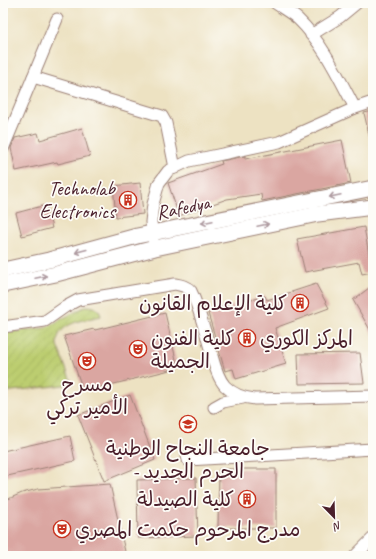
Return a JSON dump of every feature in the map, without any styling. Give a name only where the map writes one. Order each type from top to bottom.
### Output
[{"type":"main road","name":"Rafedya","points":[[3,270],[154,240],[373,188]]},
{"type":"main road","name":"Rafedya","points":[[3,285],[56,274],[154,240],[373,206]]},
{"type":"street","points":[[275,3],[297,19],[311,35],[334,69],[355,108]]},
{"type":"street","points":[[311,35],[340,17],[357,3]]},
{"type":"street","points":[[3,149],[57,19]]},
{"type":"street","points":[[33,77],[162,116],[166,123],[175,168]]},
{"type":"street","points":[[154,240],[151,222],[153,204],[158,184],[168,171],[189,161],[279,142],[355,108],[373,102]]},
{"type":"street","points":[[3,327],[45,321],[78,300],[168,285],[180,285],[188,288],[192,294],[220,380],[236,395],[244,398],[255,399],[373,396]]},
{"type":"street","points":[[214,407],[223,402],[244,398]]},
{"type":"street","points":[[187,456],[188,460],[373,449]]},
{"type":"street","points":[[355,556],[373,538]]},
{"type":"green space","points":[[86,306],[96,308],[101,316],[73,323],[61,331],[58,337],[57,345],[72,384],[3,392],[3,333],[45,328]]},
{"type":"building","points":[[373,111],[373,139],[370,139],[364,113]]},
{"type":"building","points":[[82,128],[90,156],[58,164],[57,162],[16,171],[11,148],[15,138],[38,133],[40,140]]},
{"type":"building","points":[[342,140],[351,183],[262,201],[261,194],[227,199],[179,216],[168,183],[222,164],[221,161],[245,156],[245,159]]},
{"type":"building","name":"Technolab Electronics","points":[[140,183],[143,214],[116,217],[113,186]]},
{"type":"building","points":[[46,205],[52,228],[22,236],[16,213]]},
{"type":"building","points":[[364,227],[372,272],[362,274],[359,262],[305,272],[297,239]]},
{"type":"building","name":"المركز الكوري","points":[[316,284],[329,308],[275,328],[286,364],[236,379],[233,369],[225,371],[208,313],[265,296],[267,300]]},
{"type":"building","points":[[373,285],[373,335],[353,300]]},
{"type":"building","name":"كلية الفنون الجميلة","points":[[165,313],[178,368],[110,385],[83,390],[64,336]]},
{"type":"building","points":[[360,353],[364,383],[299,384],[298,354]]},
{"type":"building","points":[[130,395],[155,460],[104,481],[78,415]]},
{"type":"building","points":[[70,436],[75,461],[3,477],[3,451]]},
{"type":"building","name":"كلية الصيدلة","points":[[219,469],[276,469],[276,528],[218,528]]},
{"type":"building","points":[[196,478],[198,536],[138,538],[137,480]]},
{"type":"building","name":"مدرج المرحوم حكمت المصري","points":[[110,484],[126,556],[3,556],[3,502],[22,493],[38,489]]},
{"type":"place","name":"Technolab Electronics","points":[[128,200]]},
{"type":"place","name":"كلية الإعلام القانون","points":[[300,303]]},
{"type":"place","name":"المركز الكوري","points":[[247,338]]},
{"type":"place","name":"كلية الفنون الجميلة","points":[[138,349]]},
{"type":"place","name":"مسرح الأمير تركي","points":[[87,361]]},
{"type":"place","name":"جامعة النجاح الوطنية - الحرم الجديد","points":[[188,424]]},
{"type":"place","name":"كلية الصيدلة","points":[[247,499]]},
{"type":"place","name":"مدرج المرحوم حكمت المصري","points":[[62,529]]}]
